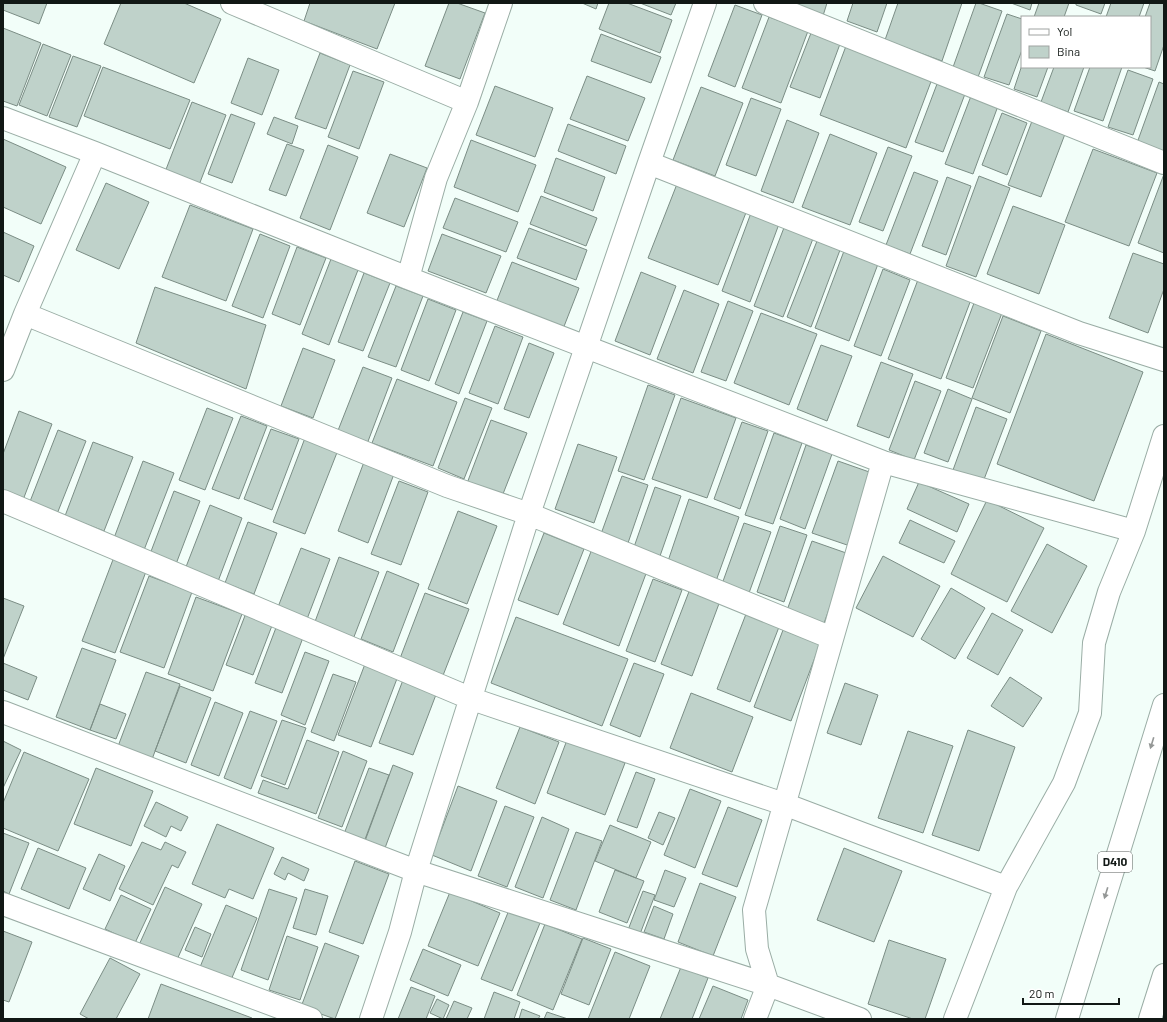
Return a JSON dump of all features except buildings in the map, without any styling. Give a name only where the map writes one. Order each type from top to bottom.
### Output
[{"type":"main road","points":[[232,3],[467,102]]},
{"type":"main road","points":[[408,278],[436,178],[467,102],[501,3]]},
{"type":"main road","points":[[370,1019],[400,932],[416,871],[472,699],[529,514],[649,163],[706,3]]},
{"type":"main road","points":[[765,3],[1164,163]]},
{"type":"main road","points":[[3,118],[95,153],[408,278],[883,462],[1134,531]]},
{"type":"main road","points":[[3,370],[25,314],[95,153]]},
{"type":"main road","points":[[649,163],[1079,333],[1164,360]]},
{"type":"main road","points":[[25,314],[447,486],[529,514],[832,638]]},
{"type":"main road","points":[[955,1019],[1006,887],[1064,782],[1090,713],[1094,643],[1109,592],[1134,531],[1164,436]]},
{"type":"main road","points":[[755,1019],[768,986],[757,949],[754,910],[883,462]]},
{"type":"main road","points":[[3,501],[472,699],[784,804],[1006,887]]},
{"type":"main road","name":"D410","points":[[1067,1019],[1164,705]]},
{"type":"main road","points":[[3,712],[416,871],[768,986],[860,1019]]},
{"type":"main road","points":[[3,904],[311,1019]]},
{"type":"main road","points":[[1150,1019],[1164,975]]}]
